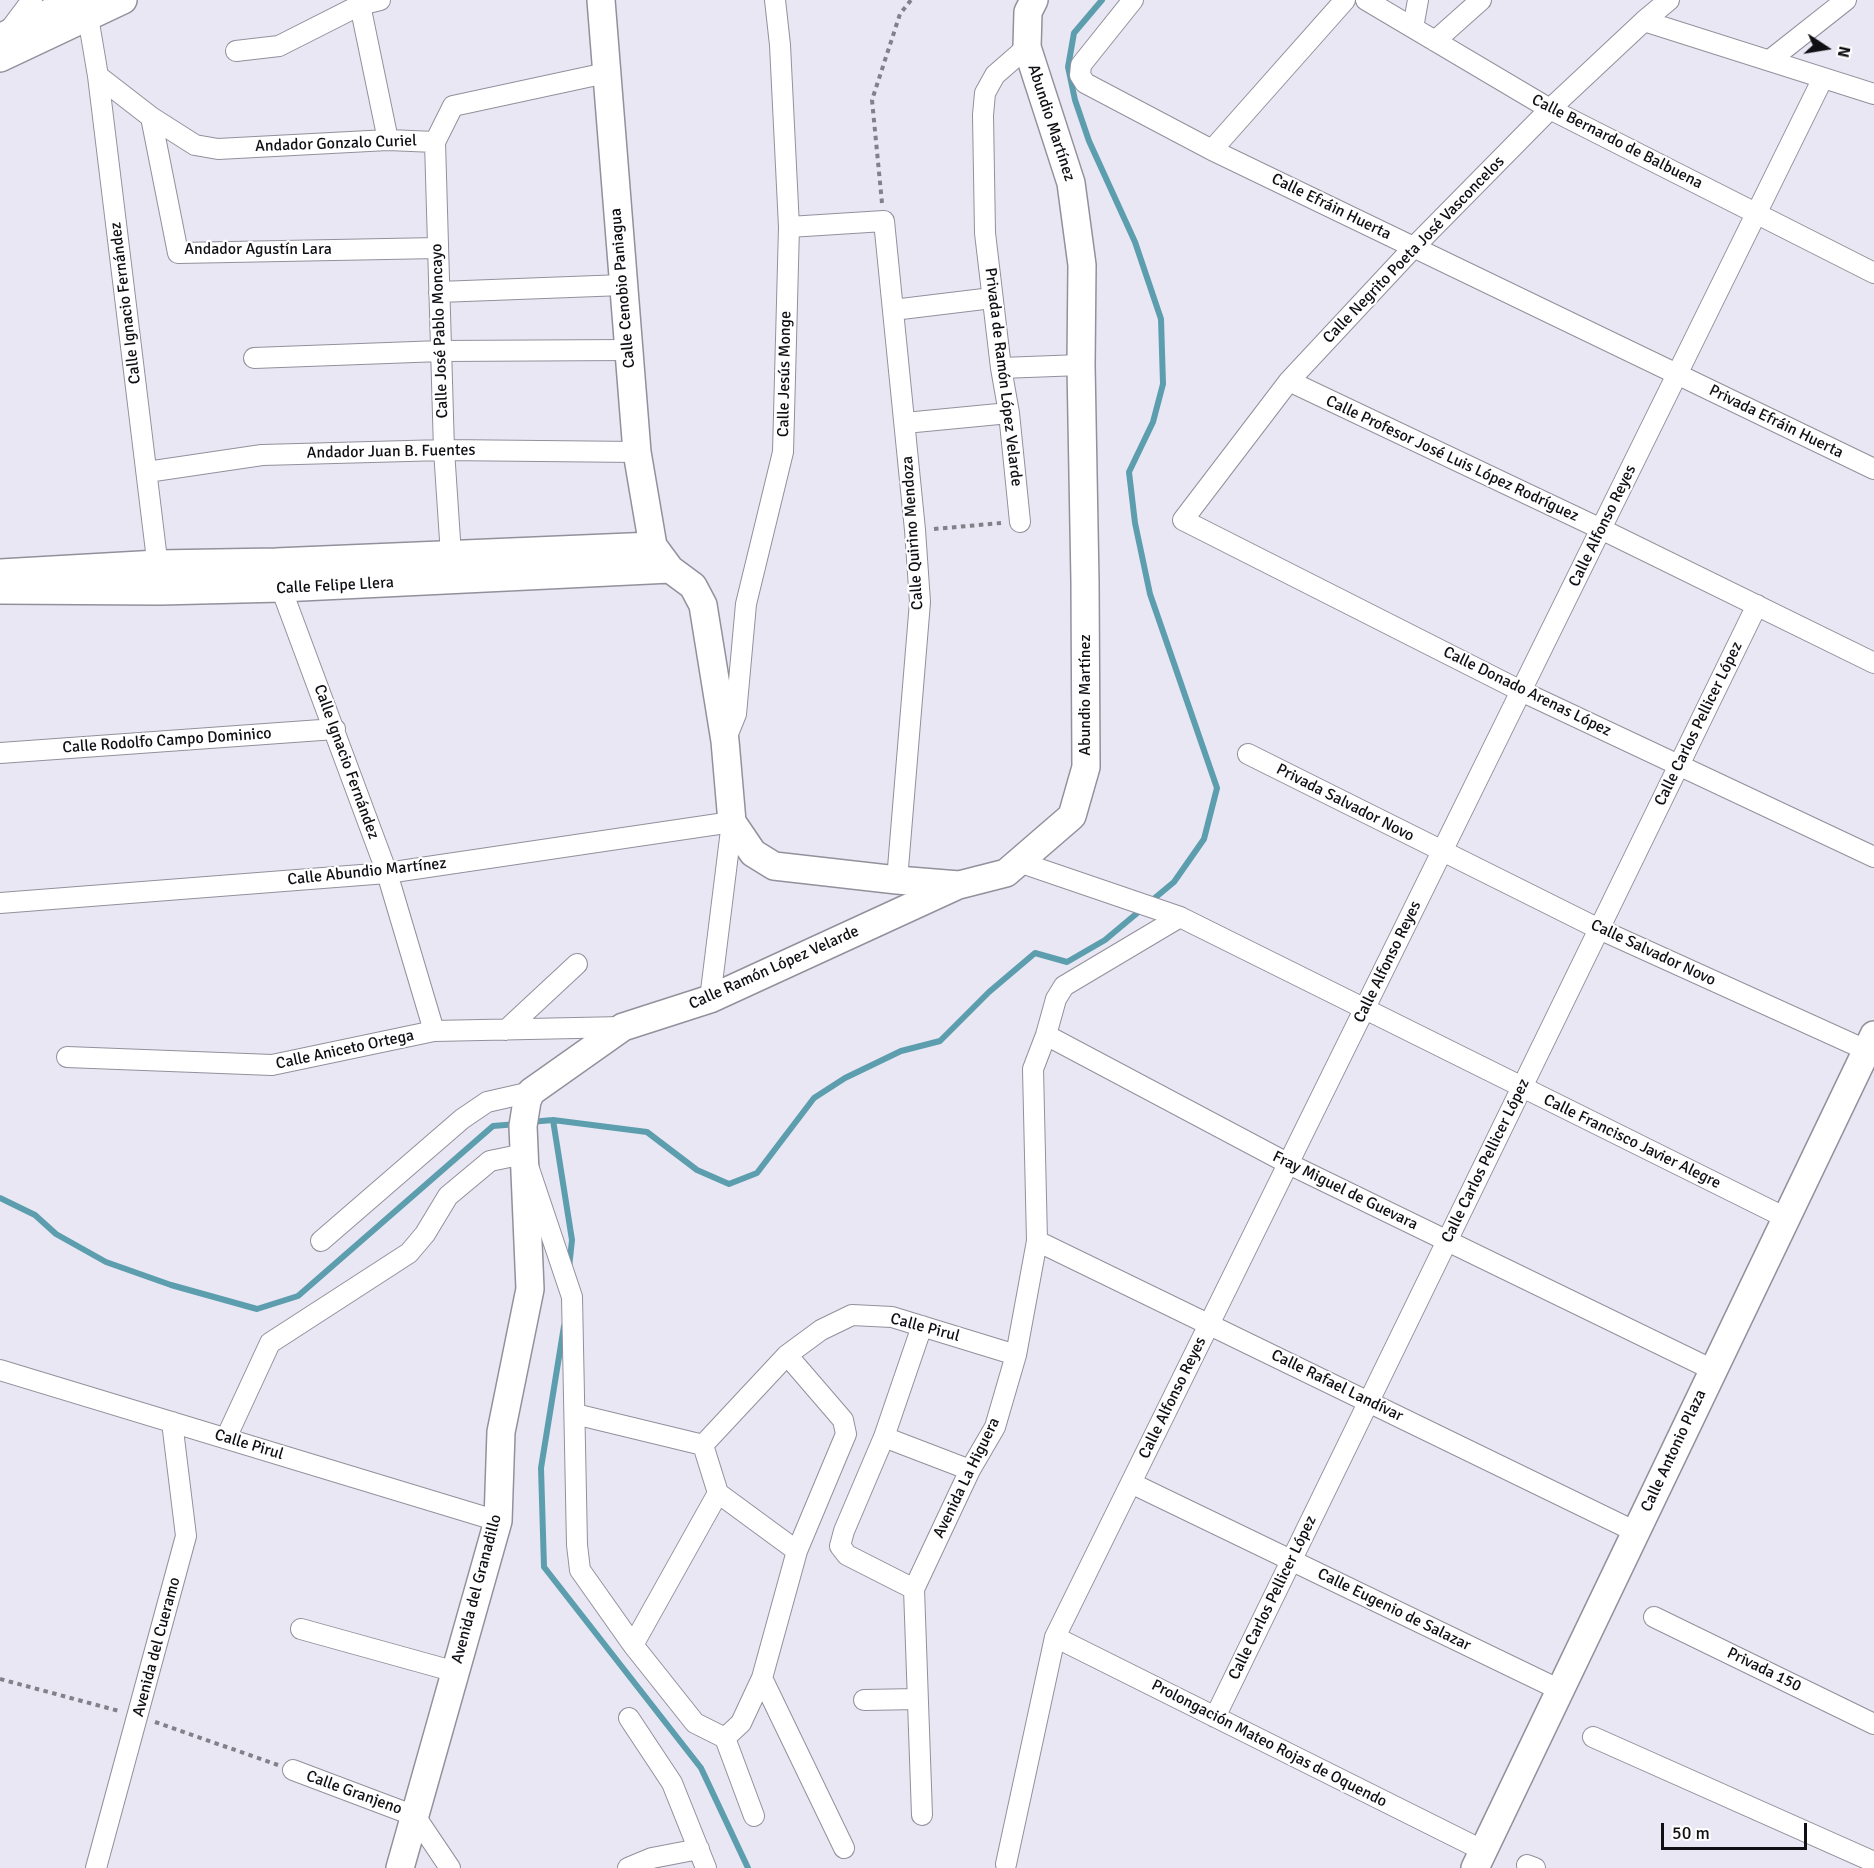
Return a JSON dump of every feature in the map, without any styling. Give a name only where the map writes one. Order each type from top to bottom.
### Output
[{"type":"street","points":[[2,44],[32,0]]},
{"type":"street","points":[[2,44],[81,6],[123,0]]},
{"type":"street","points":[[236,51],[279,46],[359,2],[380,0]]},
{"type":"street","name":"Calle Cenobio Paniagua","points":[[601,0],[637,452],[653,546],[670,569]]},
{"type":"street","name":"Calle Jesús Monge","points":[[725,741],[736,714],[746,604],[783,452],[789,226],[780,45],[775,0]]},
{"type":"street","name":"Abundio Martínez","points":[[670,569],[693,586],[703,605],[725,741],[732,822],[753,853],[774,866],[959,885],[1006,873],[1072,816],[1086,767],[1086,582],[1081,365],[1082,264],[1071,183],[1028,47],[1028,12],[1034,0]]},
{"type":"street","name":"Calle Efráin Huerta","points":[[1133,0],[1081,65],[1080,75],[1085,83],[1212,150],[1677,374]]},
{"type":"street","points":[[1212,150],[1345,0]]},
{"type":"street","name":"Calle Bernardo de Balbuena","points":[[1366,0],[1550,109],[1874,273]]},
{"type":"street","points":[[1413,28],[1418,0]]},
{"type":"street","points":[[1435,41],[1481,0]]},
{"type":"street","name":"Calle Negrito Poeta José Vasconcelos","points":[[1183,520],[1290,381],[1414,247],[1550,109],[1669,0]]},
{"type":"street","points":[[1770,60],[1846,0]]},
{"type":"street","points":[[359,2],[388,140]]},
{"type":"street","name":"Calle Ignacio Fernández","points":[[81,6],[98,76],[160,591]]},
{"type":"street","points":[[1644,21],[1874,94]]},
{"type":"street","name":"Privada de Ramón López Velarde","points":[[1020,522],[1009,413],[1001,368],[985,233],[983,116],[985,93],[995,75],[1028,47]]},
{"type":"street","name":"Andador Gonzalo Curiel","points":[[98,76],[151,117],[195,145],[218,149],[388,140],[435,142],[453,106],[606,73]]},
{"type":"street","name":"Calle Alfonso Reyes","points":[[1006,1864],[1055,1637],[1823,78]]},
{"type":"street","name":"Andador Agustín Lara","points":[[151,117],[178,253],[438,248]]},
{"type":"street","name":"Calle José Pablo Moncayo","points":[[435,142],[444,450],[451,555]]},
{"type":"street","points":[[789,226],[884,221]]},
{"type":"street","name":"Calle Quirino Mendoza","points":[[884,221],[905,423],[920,602],[897,880]]},
{"type":"street","points":[[439,292],[622,285]]},
{"type":"street","points":[[893,310],[992,298]]},
{"type":"street","points":[[254,358],[441,351],[628,350]]},
{"type":"street","points":[[1001,368],[1081,365]]},
{"type":"street","name":"Privada Efráin Huerta","points":[[1677,374],[1874,469]]},
{"type":"street","name":"Calle Profesor José Luis López Rodríguez","points":[[1290,381],[1874,663]]},
{"type":"street","points":[[905,423],[1009,413]]},
{"type":"street","name":"Andador Juan B. Fuentes","points":[[147,472],[262,455],[444,450],[637,452]]},
{"type":"street","name":"Calle Donado Arenas López","points":[[1183,520],[1521,691],[1874,857]]},
{"type":"street","name":"Calle Felipe Llera","points":[[0,573],[158,564],[276,562],[653,546]]},
{"type":"street","name":"Calle Ignacio Fernández","points":[[276,562],[281,588],[387,873],[434,1031]]},
{"type":"street","name":"Calle Felipe Llera","points":[[0,590],[160,591],[281,588],[670,569]]},
{"type":"street","name":"Calle Carlos Pellicer López","points":[[1215,1717],[1756,605]]},
{"type":"street","name":"Calle Rodolfo Campo Dominico","points":[[0,753],[335,729]]},
{"type":"street","name":"Privada Salvador Novo","points":[[1248,754],[1442,852]]},
{"type":"street","points":[[710,999],[732,822]]},
{"type":"street","name":"Calle Abundio Martínez","points":[[0,903],[387,873],[732,822]]},
{"type":"street","name":"Calle Salvador Novo","points":[[1442,852],[1599,929],[1870,1042]]},
{"type":"street","name":"Calle Francisco Javier Alegre","points":[[1019,862],[1176,916],[1786,1218]]},
{"type":"street","name":"Calle Ramón López Velarde","points":[[527,1106],[623,1028],[710,999],[959,885]]},
{"type":"street","name":"Avenida La Higuera","points":[[922,1815],[914,1589],[970,1470],[995,1427],[1016,1355],[1037,1240],[1033,1069],[1056,999],[1064,986],[1176,916]]},
{"type":"street","points":[[506,1030],[577,964]]},
{"type":"street","name":"Calle Aniceto Ortega","points":[[67,1057],[272,1065],[434,1031],[623,1028]]},
{"type":"street","name":"Fray Miguel de Guevara","points":[[1046,1035],[1289,1164],[1713,1370]]},
{"type":"street","name":"Calle Antonio Plaza","points":[[1479,1860],[1870,1042]]},
{"type":"street","points":[[321,1241],[462,1119],[488,1102],[527,1106]]},
{"type":"street","name":"Avenida del Granadillo","points":[[400,1868],[498,1521],[501,1432],[530,1289],[524,1154],[527,1106]]},
{"type":"street","points":[[226,1438],[270,1343],[409,1253],[425,1234],[448,1196],[490,1161],[524,1154],[572,1297],[577,1545],[580,1570],[633,1644],[695,1723],[725,1738],[754,1816]]},
{"type":"street","name":"Calle Rafael Landívar","points":[[1037,1240],[1636,1532]]},
{"type":"street","name":"Calle Pirul","points":[[703,1445],[787,1355],[821,1330],[852,1315],[892,1317],[1016,1355]]},
{"type":"street","points":[[914,1589],[847,1555],[840,1546],[844,1531],[884,1437],[918,1325]]},
{"type":"street","points":[[725,1738],[741,1723],[762,1678],[797,1551],[846,1434],[843,1420],[787,1355]]},
{"type":"street","name":"Calle Pirul","points":[[0,1370],[498,1521]]},
{"type":"street","points":[[575,1414],[703,1445],[718,1493],[797,1551]]},
{"type":"street","name":"Avenida del Cueramo","points":[[96,1868],[186,1536],[172,1422]]},
{"type":"street","points":[[884,1437],[970,1470]]},
{"type":"street","name":"Calle Eugenio de Salazar","points":[[1131,1483],[1560,1690]]},
{"type":"street","points":[[633,1644],[718,1493]]},
{"type":"street","name":"Privada 150","points":[[1654,1617],[1874,1724]]},
{"type":"street","points":[[301,1629],[456,1672]]},
{"type":"street","name":"Prolongación Mateo Rojas de Oquendo","points":[[1055,1637],[1215,1717],[1479,1860]]},
{"type":"street","points":[[762,1678],[844,1848]]},
{"type":"street","points":[[864,1700],[917,1699]]},
{"type":"street","points":[[628,1868],[652,1858],[702,1859],[672,1783],[629,1718]]},
{"type":"street","points":[[1593,1737],[1874,1862]]},
{"type":"street","name":"Calle Granjeno","points":[[293,1770],[415,1816]]},
{"type":"street","points":[[415,1816],[450,1868]]},
{"type":"path","points":[[884,221],[872,100],[900,14],[911,0]]},
{"type":"path","points":[[915,530],[1020,522]]},
{"type":"waterway","points":[[1102,0],[1074,33],[1068,67],[1075,100],[1089,141],[1135,242],[1161,319],[1163,384],[1153,422],[1129,472],[1135,523],[1150,594],[1217,788],[1204,839],[1174,882],[1150,902]]},
{"type":"waterway","points":[[530,1122],[553,1120],[647,1132],[697,1170],[729,1184],[757,1173],[814,1098],[845,1078],[901,1051],[940,1041],[989,992],[1035,953],[1067,962],[1105,940],[1142,909]]},
{"type":"waterway","points":[[553,1120],[572,1240],[569,1268]]},
{"type":"waterway","points":[[0,1198],[35,1215],[56,1234],[106,1262],[171,1285],[257,1309],[298,1296],[493,1126],[517,1124]]},
{"type":"waterway","points":[[564,1326],[541,1468],[544,1567],[701,1768],[748,1868]]}]
